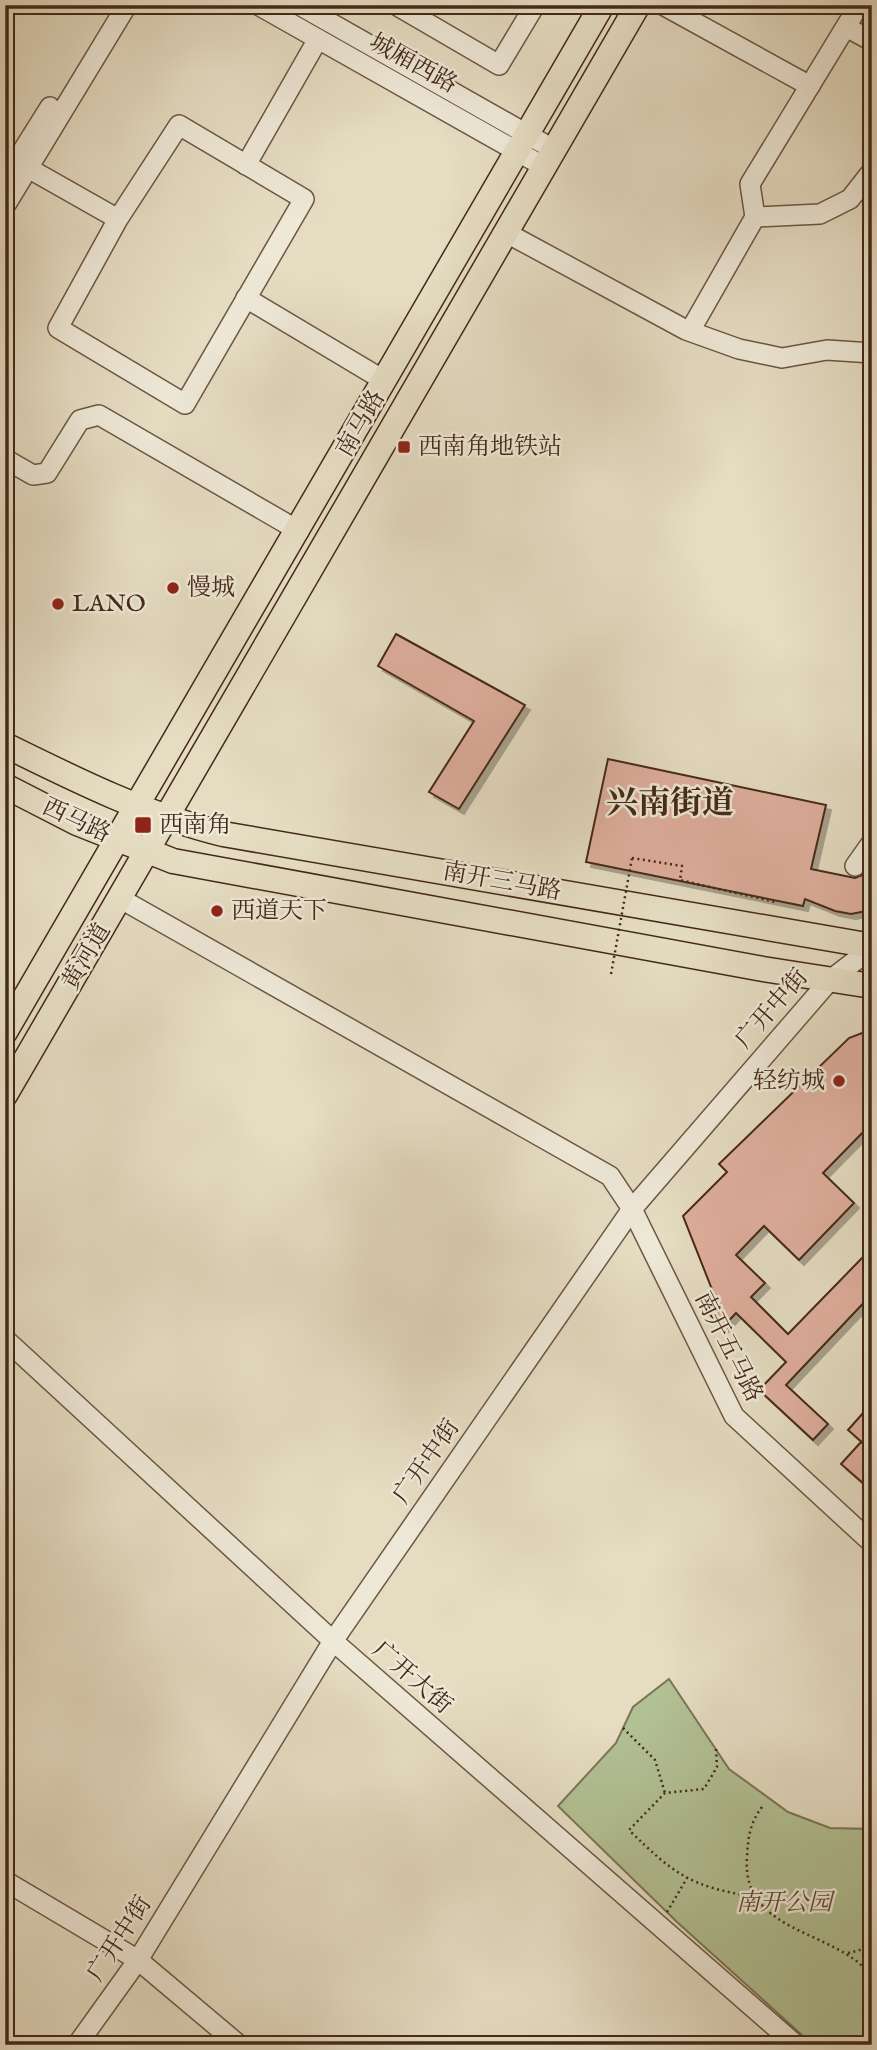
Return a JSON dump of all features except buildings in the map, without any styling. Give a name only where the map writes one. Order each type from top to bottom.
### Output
[{"type":"main road","name":"南马路","points":[[117,841],[299,531],[601,5]]},
{"type":"main road","name":"南马路","points":[[167,818],[638,5]]},
{"type":"main road","name":"西马路","points":[[5,745],[136,807]]},
{"type":"main road","name":"西马路","points":[[5,786],[147,853]]},
{"type":"main road","name":"南开三马路","points":[[136,807],[232,835],[872,947]]},
{"type":"main road","name":"黄河道","points":[[5,1096],[167,818]]},
{"type":"main road","name":"黄河道","points":[[5,1032],[117,841]]},
{"type":"main road","name":"南开三马路","points":[[147,853],[226,872],[872,986]]},
{"type":"street","points":[[5,179],[113,5]]},
{"type":"street","points":[[5,206],[127,5]]},
{"type":"street","name":"城厢西路","points":[[258,5],[318,39],[522,143]]},
{"type":"street","name":"城厢西路","points":[[299,5],[548,158]]},
{"type":"street","points":[[396,5],[499,65],[535,5]]},
{"type":"street","points":[[663,5],[810,86]]},
{"type":"street","points":[[690,331],[755,217],[750,184],[859,5]]},
{"type":"street","points":[[846,27],[872,41]]},
{"type":"street","points":[[246,165],[318,39]]},
{"type":"street","points":[[179,125],[246,165],[304,199],[184,404],[58,328],[118,219],[179,125]]},
{"type":"street","points":[[28,168],[118,219]]},
{"type":"street","points":[[755,217],[820,215],[850,199],[872,171]]},
{"type":"street","points":[[505,232],[690,331],[739,349],[782,358],[827,349],[872,353]]},
{"type":"street","points":[[246,298],[385,381]]},
{"type":"street","points":[[5,459],[33,475],[47,472],[80,420],[99,415],[299,531]]},
{"type":"street","points":[[855,866],[872,842]]},
{"type":"street","name":"南开五马路","points":[[121,900],[610,1176],[632,1209],[734,1416],[872,1543]]},
{"type":"street","name":"广开中街","points":[[77,2045],[138,1960],[333,1641],[632,1209],[831,980],[872,947]]},
{"type":"street","name":"广开大街","points":[[5,1339],[333,1641],[796,2045]]},
{"type":"street","points":[[5,1881],[138,1960],[239,2045]]},
{"type":"path","points":[[611,974],[632,858],[682,866],[680,880],[775,902]]},
{"type":"path","points":[[623,1728],[655,1760],[665,1793]]},
{"type":"path","points":[[716,1749],[717,1767],[704,1789],[665,1793],[629,1830],[670,1870],[730,1893],[756,1896]]},
{"type":"path","points":[[762,1807],[751,1821],[748,1837],[746,1869],[756,1896],[773,1916],[799,1933],[848,1953],[872,1977]]},
{"type":"path","points":[[657,1924],[687,1878]]},
{"type":"path","points":[[848,1953],[872,1947]]},
{"type":"green space","name":"南开公园","points":[[669,1679],[729,1769],[788,1812],[830,1828],[872,1829],[872,2045],[813,2045],[677,1922],[558,1806],[616,1743],[633,1707]]},
{"type":"place","name":"西南角地铁站","points":[[404,447]]},
{"type":"place","name":"慢城","points":[[173,588]]},
{"type":"place","name":"LANO","points":[[58,604]]},
{"type":"place","name":"西南角","points":[[143,825]]},
{"type":"place","name":"西道天下","points":[[217,911]]},
{"type":"place","name":"轻纺城","points":[[839,1081]]},
{"type":"district","name":"兴南街道","points":[[670,804]]}]
